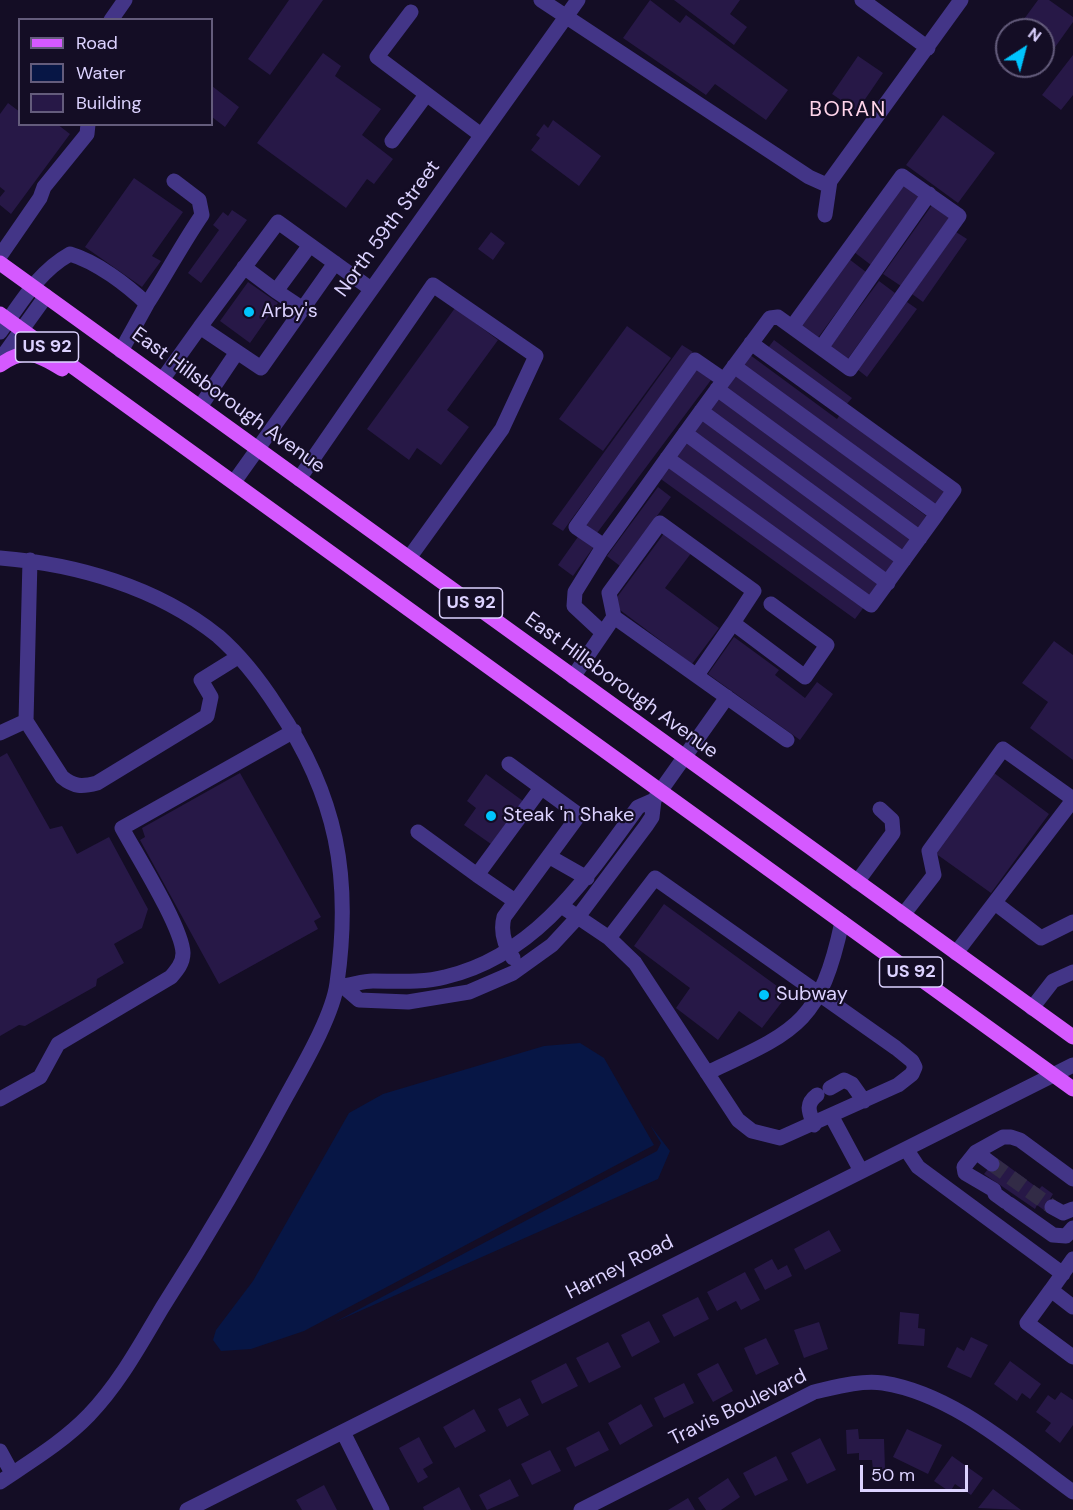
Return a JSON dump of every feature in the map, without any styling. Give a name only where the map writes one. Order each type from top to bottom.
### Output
[{"type":"main road","name":"East Hillsborough Avenue","points":[[0,263],[1073,1037]]},
{"type":"main road","name":"US 92","points":[[3,322],[22,330],[94,381],[657,795],[842,922],[1073,1089]]},
{"type":"main road","points":[[0,363],[21,354],[32,353],[72,375],[94,381]]},
{"type":"street","points":[[112,18],[125,0]]},
{"type":"street","points":[[541,0],[565,18],[617,48],[809,177],[829,186]]},
{"type":"street","name":"North 59th Street","points":[[234,482],[578,0]]},
{"type":"street","points":[[862,0],[928,48]]},
{"type":"street","points":[[825,215],[830,181],[961,0]]},
{"type":"street","points":[[411,12],[377,57],[481,135]]},
{"type":"street","points":[[392,141],[426,95]]},
{"type":"street","points":[[0,256],[44,187],[87,134],[88,126]]},
{"type":"street","points":[[603,633],[574,606],[575,592],[604,546],[770,318],[778,317],[850,369],[959,216],[902,176],[792,327]]},
{"type":"street","points":[[122,351],[172,260],[202,214],[199,200],[174,181]]},
{"type":"street","points":[[821,348],[929,194]]},
{"type":"street","points":[[162,380],[278,222],[371,288]]},
{"type":"street","points":[[276,291],[310,245]]},
{"type":"street","points":[[3,322],[32,286],[58,261],[70,254],[83,258],[147,304]]},
{"type":"street","points":[[200,327],[261,368],[335,263]]},
{"type":"street","points":[[244,267],[303,309]]},
{"type":"street","points":[[299,479],[433,285],[536,356],[502,429],[409,558]]},
{"type":"street","points":[[0,363],[46,297]]},
{"type":"street","points":[[667,458],[871,605],[888,583],[954,490],[751,344]]},
{"type":"street","points":[[200,407],[237,352]]},
{"type":"street","points":[[604,546],[576,527],[695,360],[720,385],[920,538]]},
{"type":"street","points":[[734,366],[938,514]]},
{"type":"street","points":[[701,411],[904,560]]},
{"type":"street","points":[[685,433],[888,583]]},
{"type":"street","points":[[697,675],[754,591],[660,522],[609,593],[614,617],[787,740]]},
{"type":"street","points":[[0,558],[63,565],[139,591],[201,625],[238,657],[264,686],[294,731],[327,802],[339,849],[343,897],[341,986],[314,1046],[249,1166],[117,1381],[89,1415],[58,1442],[6,1478],[0,1451]]},
{"type":"street","points":[[30,560],[26,721],[62,777],[71,784],[83,786],[97,783],[207,716],[211,697],[201,680],[238,657]]},
{"type":"street","points":[[733,623],[805,676],[827,645],[771,603]]},
{"type":"street","points":[[573,677],[614,617]]},
{"type":"street","points":[[341,986],[360,981],[444,978],[488,964],[508,951],[562,908],[587,878],[638,807],[657,795],[727,697]]},
{"type":"street","points":[[0,734],[26,721]]},
{"type":"street","points":[[0,1099],[40,1077],[58,1044],[171,977],[179,967],[183,954],[178,933],[122,828],[294,731]]},
{"type":"street","points":[[903,915],[934,875],[929,851],[1003,749],[1073,800],[956,953]]},
{"type":"street","points":[[509,764],[579,815],[504,918],[501,927],[508,951],[519,969]]},
{"type":"street","points":[[477,875],[542,788]]},
{"type":"street","points":[[341,986],[359,1000],[408,1002],[469,992],[519,969],[552,945],[577,918],[652,817],[657,795]]},
{"type":"street","points":[[857,882],[893,833],[892,820],[880,809]]},
{"type":"street","points":[[418,832],[515,901]]},
{"type":"street","points":[[550,857],[587,878]]},
{"type":"street","points":[[562,908],[609,938],[635,963],[738,1120],[752,1131],[780,1138],[832,1117],[898,1085],[912,1074],[915,1067],[912,1061],[896,1048],[655,878],[609,938]]},
{"type":"street","points":[[995,903],[1041,938],[1073,922]]},
{"type":"street","points":[[707,1073],[788,1033],[812,1008],[835,956],[842,922]]},
{"type":"street","points":[[1032,1008],[1053,981],[1073,972]]},
{"type":"street","name":"Harney Road","points":[[187,1510],[1073,1065]]},
{"type":"street","points":[[814,1125],[808,1110],[810,1101],[844,1080],[852,1083],[864,1101]]},
{"type":"street","points":[[832,1117],[861,1172]]},
{"type":"street","points":[[1073,1179],[1020,1140],[1011,1137],[1003,1137],[976,1152],[968,1159],[965,1173],[994,1190],[995,1194],[1009,1200],[1053,1235],[1066,1236],[1073,1228]]},
{"type":"street","points":[[906,1149],[918,1167],[1063,1274]]},
{"type":"street","points":[[976,1152],[992,1164]]},
{"type":"street","points":[[1052,1207],[1063,1213],[1073,1209]]},
{"type":"street","points":[[1073,1259],[1027,1323],[1073,1357]]},
{"type":"street","points":[[1051,1290],[1073,1307]]},
{"type":"street","name":"Travis Boulevard","points":[[580,1510],[814,1392],[849,1384],[881,1383],[920,1392],[952,1407],[1073,1492]]},
{"type":"street","points":[[343,1432],[382,1510]]},
{"type":"water","points":[[580,1043],[604,1058],[654,1145],[304,1331],[251,1349],[221,1351],[213,1340],[216,1330],[253,1281],[349,1113],[383,1094],[544,1046]]},
{"type":"water","points":[[650,1125],[670,1151],[658,1179],[335,1322],[657,1151],[661,1143]]},
{"type":"building","points":[[289,0],[323,0],[270,75],[248,59]]},
{"type":"building","points":[[650,0],[680,23],[686,15],[788,90],[766,120],[715,84],[706,95],[623,38]]},
{"type":"building","points":[[674,0],[740,0],[730,14],[747,27],[734,45]]},
{"type":"building","points":[[1038,0],[1049,0],[1073,17],[1073,22],[1055,47],[1055,18],[1025,18]]},
{"type":"building","points":[[323,53],[341,66],[335,76],[381,109],[362,135],[393,159],[374,184],[367,179],[346,208],[257,143]]},
{"type":"building","points":[[1073,55],[1073,95],[1061,110],[1042,95]]},
{"type":"building","points":[[858,56],[883,73],[857,111],[832,94]]},
{"type":"building","points":[[213,87],[239,107],[225,127],[213,118]]},
{"type":"building","points":[[8,103],[18,110],[18,126],[60,126],[70,134],[11,214],[0,205],[0,197],[5,191],[0,187],[0,114]]},
{"type":"building","points":[[943,115],[995,153],[958,203],[906,165]]},
{"type":"building","points":[[553,120],[601,156],[579,186],[531,150],[540,138],[536,135],[544,124],[548,128]]},
{"type":"building","points":[[134,178],[183,212],[152,256],[161,261],[142,287],[85,247]]},
{"type":"building","points":[[904,185],[920,197],[871,265],[854,252]]},
{"type":"building","points":[[932,205],[949,218],[901,286],[883,274]]},
{"type":"building","points":[[232,210],[247,220],[201,283],[188,273],[219,230],[213,225],[223,212],[228,216]]},
{"type":"building","points":[[491,232],[505,243],[493,260],[478,249]]},
{"type":"building","points":[[956,232],[967,239],[923,302],[912,294]]},
{"type":"building","points":[[849,259],[866,272],[817,339],[800,326]]},
{"type":"building","points":[[879,281],[895,293],[847,360],[830,347]]},
{"type":"building","name":"Arby's","points":[[248,282],[278,303],[250,343],[220,321]]},
{"type":"building","points":[[907,302],[917,309],[867,377],[857,369]]},
{"type":"building","points":[[455,308],[498,340],[447,410],[469,427],[441,465],[417,448],[409,460],[367,429]]},
{"type":"building","points":[[627,326],[671,358],[603,451],[559,419]]},
{"type":"building","points":[[774,340],[852,398],[845,406],[768,348]]},
{"type":"building","points":[[682,345],[693,352],[563,531],[552,524]]},
{"type":"building","points":[[746,352],[837,419],[841,413],[949,491],[937,508],[737,364]]},
{"type":"building","points":[[697,369],[711,380],[597,533],[583,522]]},
{"type":"building","points":[[733,372],[929,518],[918,533],[722,387]]},
{"type":"building","points":[[717,394],[913,540],[902,555],[706,409]]},
{"type":"building","points":[[701,417],[896,563],[886,577],[690,432]]},
{"type":"building","points":[[685,439],[880,585],[870,599],[674,454]]},
{"type":"building","points":[[666,465],[864,607],[855,619],[658,477]]},
{"type":"building","points":[[658,487],[671,497],[620,566],[607,556]]},
{"type":"building","points":[[665,532],[692,552],[665,588],[719,628],[692,664],[612,604]]},
{"type":"building","points":[[580,534],[595,545],[573,576],[558,565]]},
{"type":"building","points":[[734,637],[779,670],[775,675],[805,698],[817,682],[833,694],[800,740],[708,674]]},
{"type":"building","points":[[1054,641],[1073,655],[1073,760],[1030,728],[1048,702],[1022,683]]},
{"type":"building","points":[[7,753],[50,829],[62,826],[77,854],[109,837],[148,909],[142,928],[114,944],[124,963],[97,979],[96,986],[25,1026],[19,1025],[0,1036],[0,757]]},
{"type":"building","points":[[240,773],[321,917],[314,921],[318,929],[219,984],[140,840],[145,837],[142,828]]},
{"type":"building","points":[[994,773],[1049,814],[991,893],[935,853]]},
{"type":"building","name":"Steak 'n Shake","points":[[486,774],[523,801],[491,844],[464,825],[476,808],[467,801]]},
{"type":"building","points":[[664,904],[788,994],[762,1028],[739,1011],[718,1040],[676,1008],[690,988],[634,946]]},
{"type":"building","points":[[997,1158],[1039,1189],[1042,1186],[1053,1194],[1050,1199],[1055,1202],[1048,1213],[1037,1205],[1035,1209],[984,1174]]},
{"type":"building","points":[[829,1230],[841,1251],[805,1270],[794,1249]]},
{"type":"building","points":[[772,1259],[778,1270],[787,1265],[792,1276],[765,1290],[754,1269]]},
{"type":"building","points":[[745,1272],[760,1300],[741,1310],[736,1301],[717,1311],[707,1292]]},
{"type":"building","points":[[698,1297],[709,1319],[674,1337],[662,1315]]},
{"type":"building","points":[[900,1312],[919,1314],[918,1328],[925,1329],[924,1346],[898,1344]]},
{"type":"building","points":[[649,1321],[660,1342],[632,1357],[621,1335]]},
{"type":"building","points":[[819,1322],[828,1349],[804,1358],[794,1330]]},
{"type":"building","points":[[971,1337],[988,1345],[971,1378],[947,1367],[957,1347],[964,1351]]},
{"type":"building","points":[[766,1338],[779,1364],[756,1375],[744,1348]]},
{"type":"building","points":[[608,1342],[621,1367],[589,1383],[576,1358]]},
{"type":"building","points":[[1010,1361],[1041,1384],[1030,1399],[1022,1393],[1017,1401],[994,1384]]},
{"type":"building","points":[[566,1363],[578,1386],[542,1404],[531,1381]]},
{"type":"building","points":[[718,1363],[733,1391],[713,1402],[697,1374]]},
{"type":"building","points":[[684,1383],[694,1403],[664,1418],[654,1398]]},
{"type":"building","points":[[1061,1392],[1073,1400],[1073,1425],[1060,1443],[1045,1431],[1051,1423],[1036,1412],[1048,1395],[1055,1400]]},
{"type":"building","points":[[520,1398],[529,1415],[507,1427],[498,1409]]},
{"type":"building","points":[[641,1404],[653,1426],[620,1445],[608,1423]]},
{"type":"building","points":[[474,1409],[486,1431],[455,1448],[443,1427]]},
{"type":"building","points":[[858,1429],[859,1439],[884,1439],[885,1469],[873,1470],[872,1460],[859,1460],[859,1453],[847,1454],[846,1430]]},
{"type":"building","points":[[907,1429],[942,1445],[928,1474],[893,1457]]},
{"type":"building","points":[[599,1431],[609,1450],[575,1467],[566,1448]]},
{"type":"building","points":[[419,1437],[433,1463],[423,1469],[428,1477],[418,1483],[399,1448]]},
{"type":"building","points":[[820,1438],[836,1470],[807,1484],[791,1453]]},
{"type":"building","points":[[550,1450],[561,1471],[532,1485],[521,1464]]},
{"type":"building","points":[[776,1456],[788,1480],[755,1496],[743,1473]]},
{"type":"building","points":[[952,1456],[983,1478],[971,1495],[955,1484],[950,1492],[934,1481]]},
{"type":"building","points":[[728,1478],[740,1497],[721,1510],[706,1510],[698,1498]]},
{"type":"building","points":[[510,1479],[519,1496],[487,1510],[479,1495]]},
{"type":"building","points":[[324,1485],[337,1510],[302,1510],[296,1500]]},
{"type":"building","points":[[459,1487],[471,1510],[424,1510],[423,1507]]},
{"type":"building","points":[[993,1489],[1021,1510],[978,1508]]},
{"type":"building","points":[[688,1498],[695,1510],[668,1510]]},
{"type":"tunnel","points":[[992,1164],[1052,1207]]},
{"type":"place","name":"Arby's","points":[[249,312]]},
{"type":"place","name":"Steak 'n Shake","points":[[491,816]]},
{"type":"place","name":"Subway","points":[[764,995]]},
{"type":"district","name":"BORAN","points":[[848,110]]}]
